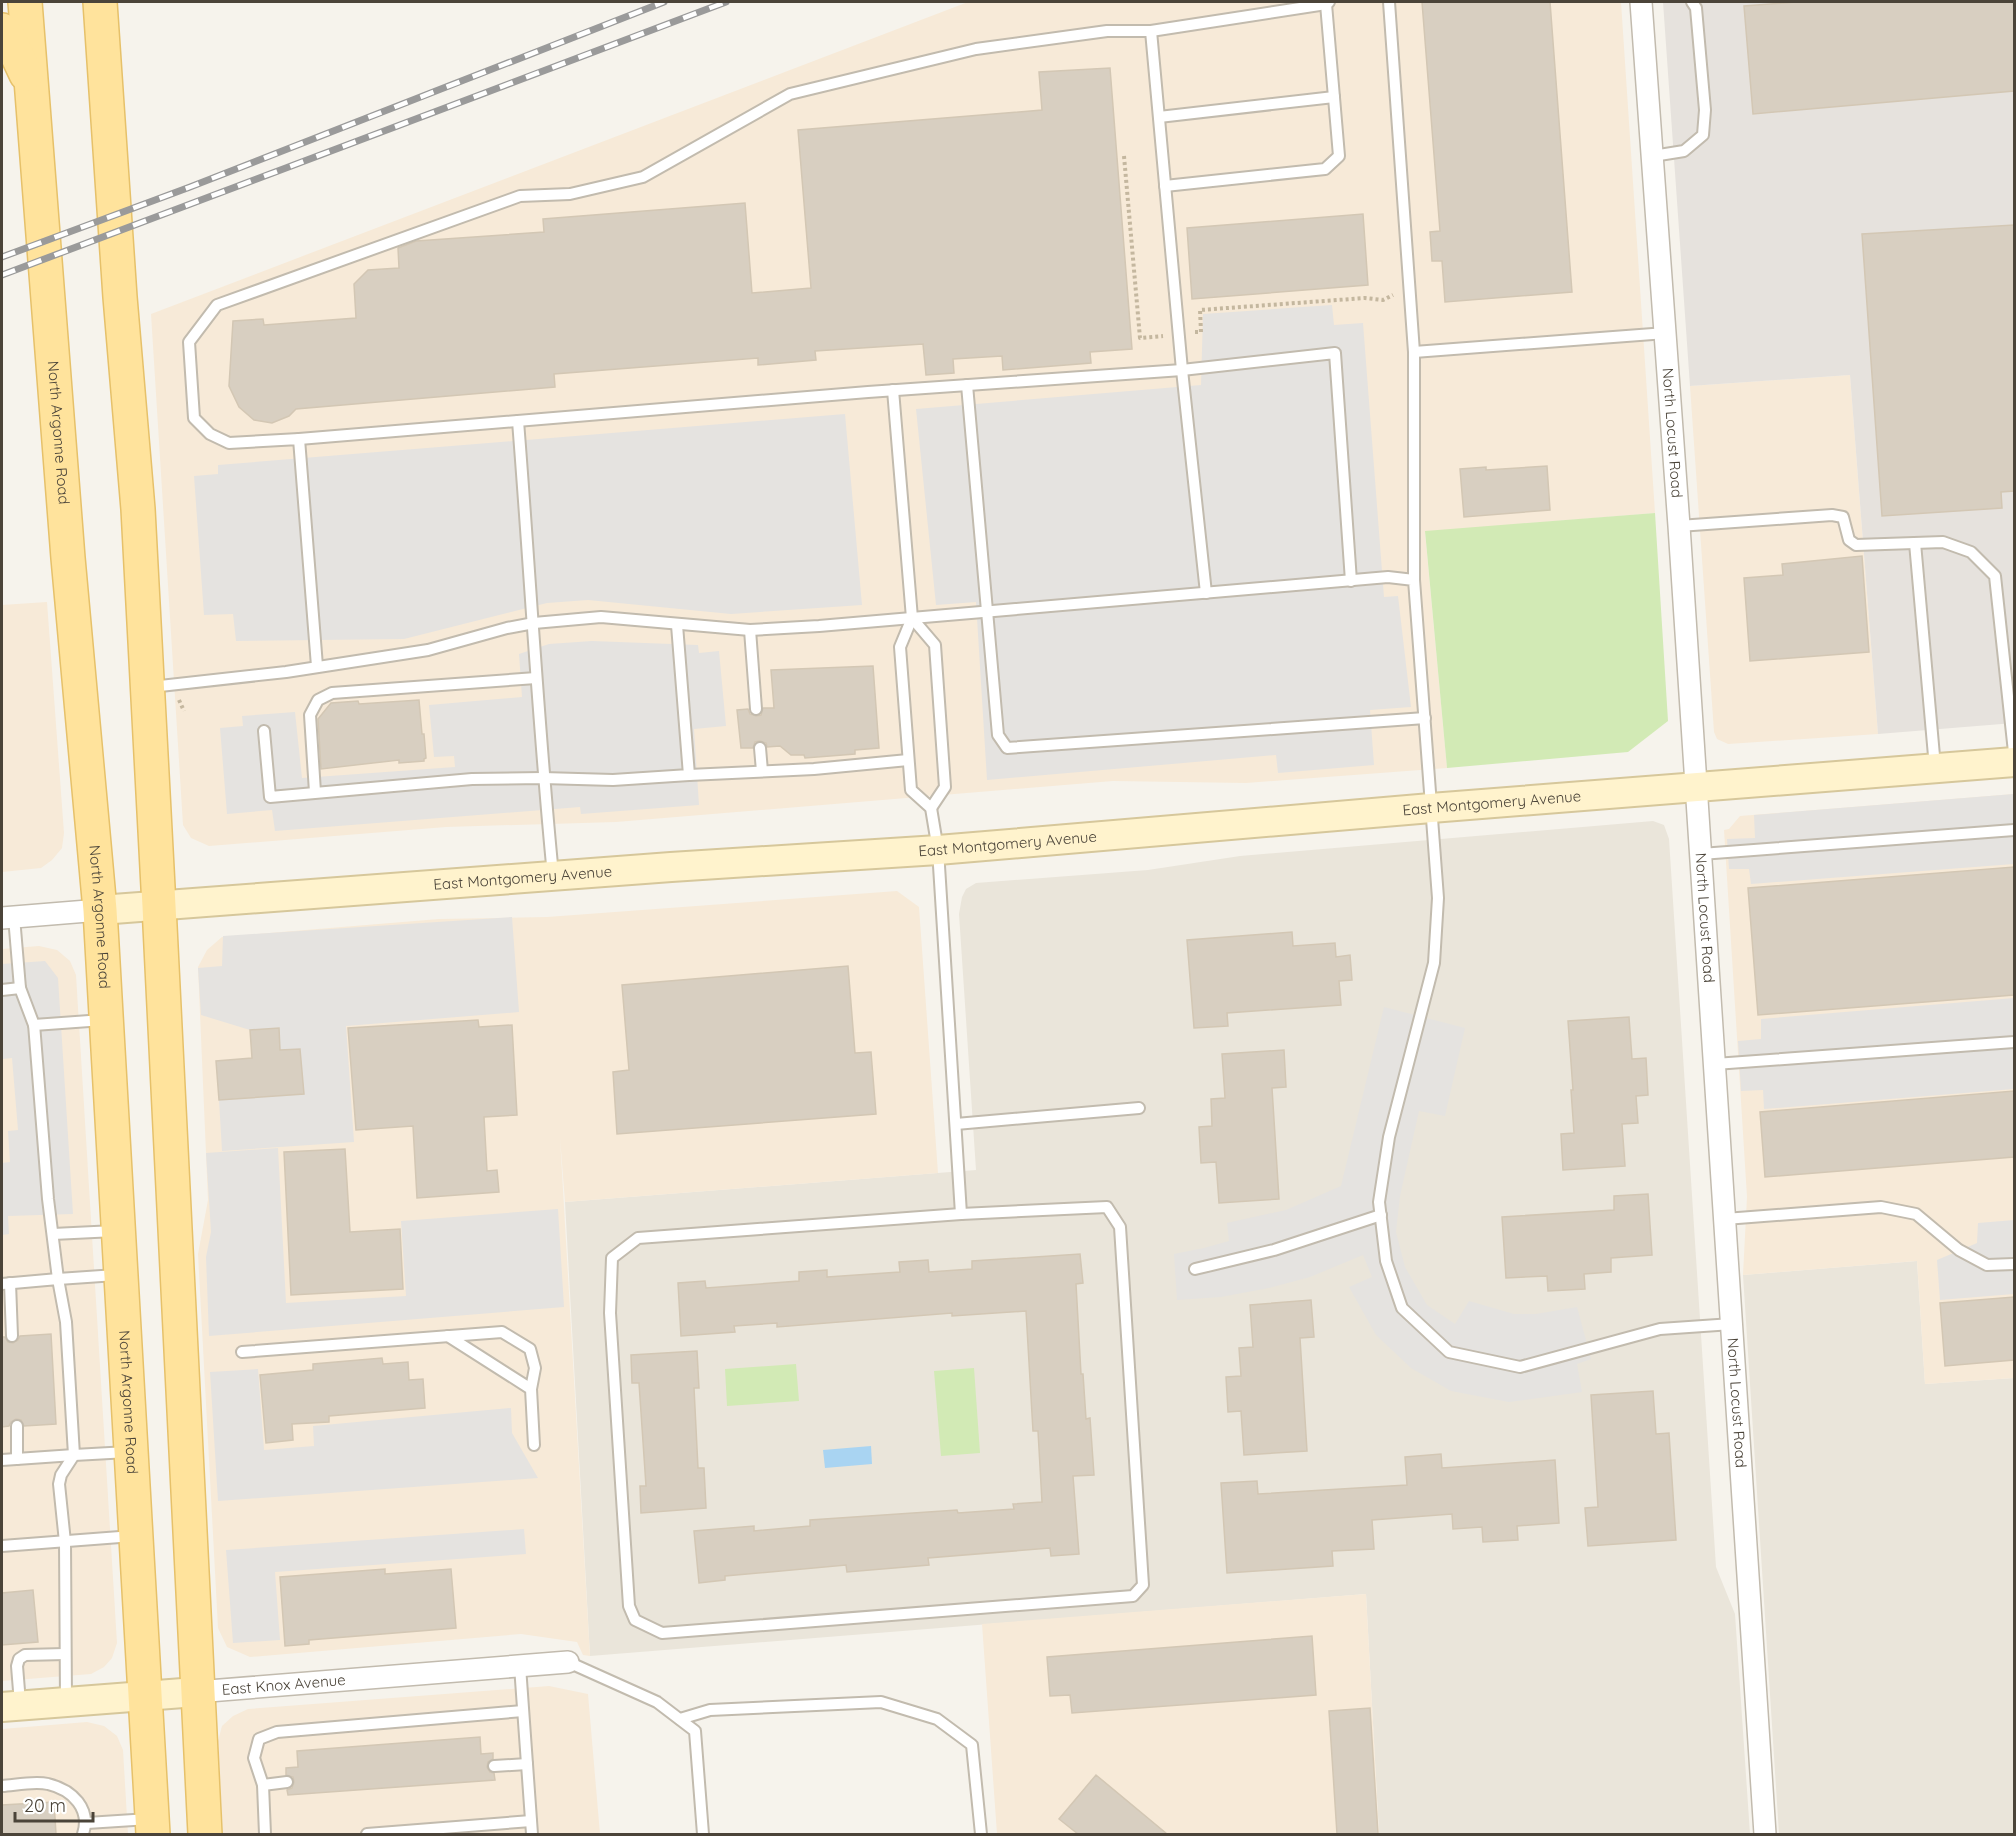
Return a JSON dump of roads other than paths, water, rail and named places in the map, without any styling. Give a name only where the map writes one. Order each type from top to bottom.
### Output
[{"type":"main road","name":"North Argonne Road","points":[[25,2],[68,558],[100,910],[153,1827]]},
{"type":"main road","points":[[100,2],[119,285],[138,509],[196,1692],[205,1834]]},
{"type":"main road","points":[[2,30],[9,38],[32,87]]},
{"type":"main road","name":"East Montgomery Avenue","points":[[100,910],[938,850],[2014,762]]},
{"type":"main road","name":"East Knox Avenue","points":[[11,1706],[196,1692]]},
{"type":"street","name":"North Locust Road","points":[[1641,2],[1697,788],[1765,1834]]},
{"type":"street","name":"East Montgomery Avenue","points":[[8,917],[100,910]]},
{"type":"street","name":"East Knox Avenue","points":[[196,1692],[568,1662]]},
{"type":"lane","points":[[1389,2],[1414,352],[1414,579],[1438,898],[1434,963],[1389,1137],[1380,1202],[1386,1261],[1402,1308],[1449,1352],[1520,1366],[1660,1329],[1732,1324]]},
{"type":"lane","points":[[1653,156],[1684,151],[1703,135],[1705,111],[1696,8],[1692,2]]},
{"type":"lane","points":[[1165,186],[1325,169],[1339,156],[1328,3],[1150,31],[1107,31],[976,49],[790,94],[643,177],[570,194],[520,196],[217,305],[189,342],[194,418],[210,434],[229,443],[893,390],[1182,370],[1335,353],[1351,581]]},
{"type":"lane","points":[[1150,31],[1206,593]]},
{"type":"lane","points":[[1159,117],[1334,96]]},
{"type":"lane","points":[[1414,352],[1666,333]]},
{"type":"lane","points":[[967,385],[998,735],[1007,748],[1425,718]]},
{"type":"lane","points":[[893,390],[912,618],[900,647],[908,760],[911,790],[931,808],[938,850],[961,1214]]},
{"type":"lane","points":[[518,421],[534,623],[543,778],[553,876]]},
{"type":"lane","points":[[298,439],[317,666]]},
{"type":"lane","points":[[1679,526],[1832,515],[1843,517],[1849,540],[1856,545],[1943,542],[1971,552],[1995,576],[2014,752]]},
{"type":"lane","points":[[1914,543],[1935,769]]},
{"type":"lane","points":[[147,688],[286,672],[428,650],[507,628],[534,623],[601,617],[750,630],[1388,577],[1414,579]]},
{"type":"lane","points":[[912,618],[935,645],[945,787],[931,808]]},
{"type":"lane","points":[[677,625],[689,775]]},
{"type":"lane","points":[[750,630],[756,709]]},
{"type":"lane","points":[[315,792],[310,715],[318,700],[332,693],[536,678]]},
{"type":"lane","points":[[264,731],[270,796],[472,779],[613,780],[814,769],[908,760]]},
{"type":"lane","points":[[760,748],[762,771]]},
{"type":"lane","points":[[1701,854],[2014,830]]},
{"type":"lane","points":[[8,917],[20,988],[34,1024],[52,1234],[66,1322],[74,1455],[61,1475],[59,1484],[65,1542],[66,1702]]},
{"type":"lane","points":[[2,990],[20,988]]},
{"type":"lane","points":[[34,1024],[107,1020]]},
{"type":"lane","points":[[1715,1064],[2014,1042]]},
{"type":"lane","points":[[956,1124],[1139,1108]]},
{"type":"lane","points":[[1107,1207],[1120,1227],[1143,1585],[1133,1596],[662,1633],[634,1620],[629,1606],[610,1312],[612,1258],[638,1238],[961,1214],[1107,1207]]},
{"type":"lane","points":[[1725,1219],[1881,1207],[1916,1214],[1959,1250],[1987,1265],[2014,1264]]},
{"type":"lane","points":[[1195,1269],[1274,1250],[1381,1215]]},
{"type":"lane","points":[[52,1234],[118,1231]]},
{"type":"lane","points":[[12,1336],[6,1284],[120,1275]]},
{"type":"lane","points":[[242,1352],[502,1332],[530,1349],[535,1368],[531,1389],[534,1446]]},
{"type":"lane","points":[[448,1336],[531,1389]]},
{"type":"lane","points":[[17,1426],[17,1459]]},
{"type":"lane","points":[[2,1460],[132,1451]]},
{"type":"lane","points":[[2,1546],[136,1536]]},
{"type":"lane","points":[[11,1706],[19,1659],[25,1655],[66,1653]]},
{"type":"lane","points":[[568,1662],[657,1702],[695,1731],[703,1834]]},
{"type":"lane","points":[[520,1666],[532,1834]]},
{"type":"lane","points":[[680,1719],[710,1710],[881,1702],[937,1719],[972,1744],[981,1834]]},
{"type":"lane","points":[[265,1834],[263,1785],[254,1758],[259,1739],[277,1732],[523,1711]]},
{"type":"lane","points":[[494,1766],[527,1764]]},
{"type":"lane","points":[[263,1785],[287,1782]]},
{"type":"lane","points":[[2,1786],[46,1784],[66,1791],[80,1804],[87,1823],[83,1834]]},
{"type":"lane","points":[[367,1834],[531,1821]]},
{"type":"lane","points":[[87,1823],[153,1827]]},
{"type":"water","points":[[871,1446],[872,1464],[825,1468],[823,1450]]},
{"type":"railway","points":[[2,257],[190,187],[664,2]]},
{"type":"railway","points":[[2,275],[726,2]]}]
